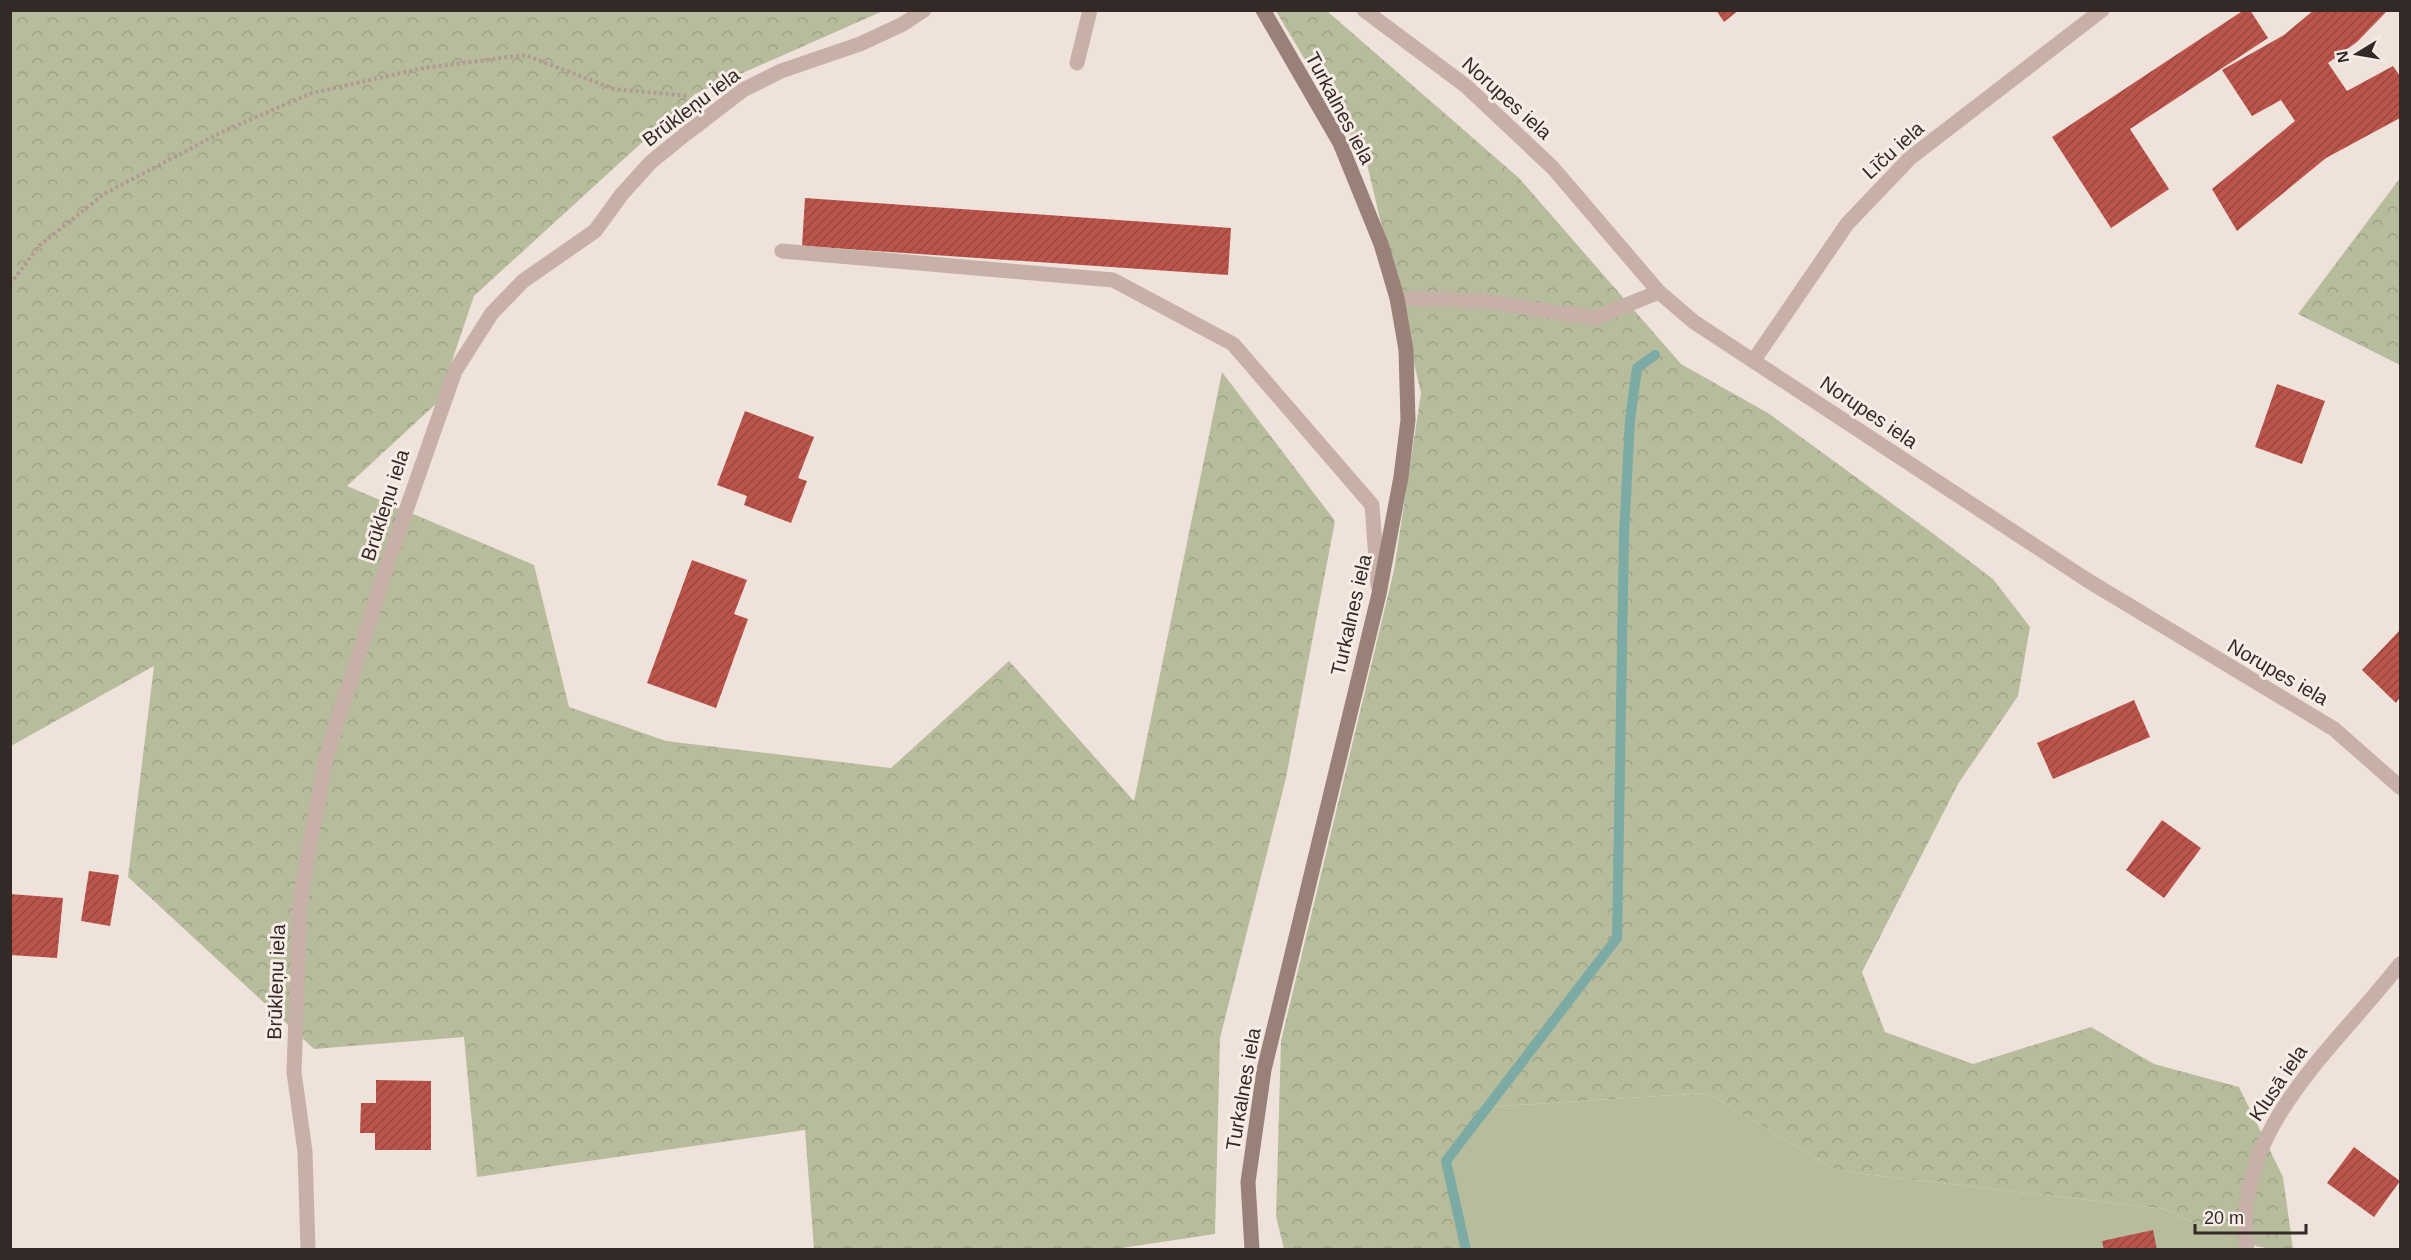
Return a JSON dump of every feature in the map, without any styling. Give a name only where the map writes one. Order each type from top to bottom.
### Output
[{"type":"main road","name":"Turkalnes iela","points":[[1252,1250],[1248,1182],[1264,1070],[1379,594],[1401,477],[1408,420],[1407,350],[1397,298],[1381,244],[1340,143],[1268,12]]},
{"type":"street","name":"Brūkleņu iela","points":[[308,1250],[305,1152],[294,1072],[300,900],[326,757],[389,559],[455,371],[492,314],[515,289],[595,231],[622,194],[651,162],[691,129],[743,90],[781,71],[860,44],[903,24],[924,10]]},
{"type":"street","points":[[1077,63],[1090,10]]},
{"type":"street","name":"Norupes iela","points":[[1364,10],[1466,86],[1544,160],[1659,292],[1694,322],[2087,580],[2334,729],[2400,787]]},
{"type":"street","name":"Līču iela","points":[[1754,360],[1847,224],[1910,158],[2102,10]]},
{"type":"street","points":[[782,251],[1113,280],[1233,344],[1372,505],[1379,594]]},
{"type":"street","points":[[1397,298],[1483,301],[1594,318],[1659,292]]},
{"type":"street","name":"Klusā iela","points":[[2247,1250],[2244,1228],[2253,1169],[2263,1144],[2284,1105],[2324,1053],[2400,964]]},
{"type":"path","points":[[10,284],[40,245],[104,194],[224,131],[312,93],[423,68],[525,55],[614,89],[693,96]]},
{"type":"green space","points":[[11,11],[883,11],[695,94],[474,296],[438,402],[347,486],[534,565],[569,707],[666,741],[891,768],[1009,661],[1134,801],[1222,372],[1335,521],[1286,778],[1220,1038],[1215,1234],[1115,1249],[814,1249],[805,1130],[477,1177],[464,1037],[314,1049],[128,877],[154,666],[11,746]]},
{"type":"green space","points":[[1276,11],[1327,11],[1519,178],[1681,364],[1768,413],[1993,579],[2030,627],[2018,696],[1958,784],[1862,972],[1885,1032],[1973,1064],[2091,1027],[2154,1064],[2239,1087],[2283,1177],[2293,1249],[2270,1249],[2226,1239],[2165,1209],[1838,1171],[1707,1093],[1489,1107],[1446,1161],[1466,1249],[1284,1249],[1276,1216],[1281,1041],[1394,570],[1421,393],[1367,164]]},
{"type":"green space","points":[[2400,178],[2400,365],[2298,314]]},
{"type":"green space","points":[[1707,1093],[1838,1171],[2165,1209],[2226,1239],[2246,1241],[2247,1249],[1466,1249],[1446,1161],[1489,1107]]},
{"type":"building","points":[[1716,10],[1739,10],[1724,22]]},
{"type":"building","points":[[2244,10],[2250,10],[2268,38],[2130,129],[2169,189],[2111,228],[2052,137]]},
{"type":"building","points":[[2314,10],[2388,10],[2357,42],[2328,63],[2347,91],[2393,66],[2400,76],[2400,118],[2326,158],[2237,231],[2212,189],[2295,121],[2281,100],[2252,116],[2222,70],[2284,35]]},
{"type":"building","points":[[805,198],[1231,228],[1228,275],[802,246]]},
{"type":"building","points":[[2277,384],[2325,401],[2302,464],[2255,447]]},
{"type":"building","points":[[745,411],[814,437],[798,478],[807,481],[791,523],[744,505],[747,496],[717,485]]},
{"type":"building","points":[[692,560],[747,580],[734,614],[748,619],[716,708],[647,683]]},
{"type":"building","points":[[2400,630],[2400,697],[2396,703],[2362,670]]},
{"type":"building","points":[[2134,700],[2150,737],[2053,779],[2037,743]]},
{"type":"building","points":[[2162,820],[2201,848],[2164,898],[2126,870]]},
{"type":"building","points":[[89,871],[119,875],[110,926],[81,921]]},
{"type":"building","points":[[10,894],[63,898],[57,958],[10,955]]},
{"type":"building","points":[[376,1080],[431,1081],[431,1150],[375,1150],[375,1133],[360,1133],[361,1103],[376,1103]]},
{"type":"building","points":[[2354,1147],[2400,1181],[2374,1217],[2327,1183]]},
{"type":"building","points":[[2153,1230],[2157,1250],[2104,1250],[2102,1241]]},
{"type":"waterway","points":[[1466,1250],[1446,1161],[1617,938],[1624,535],[1630,420],[1637,368],[1655,355]]}]
